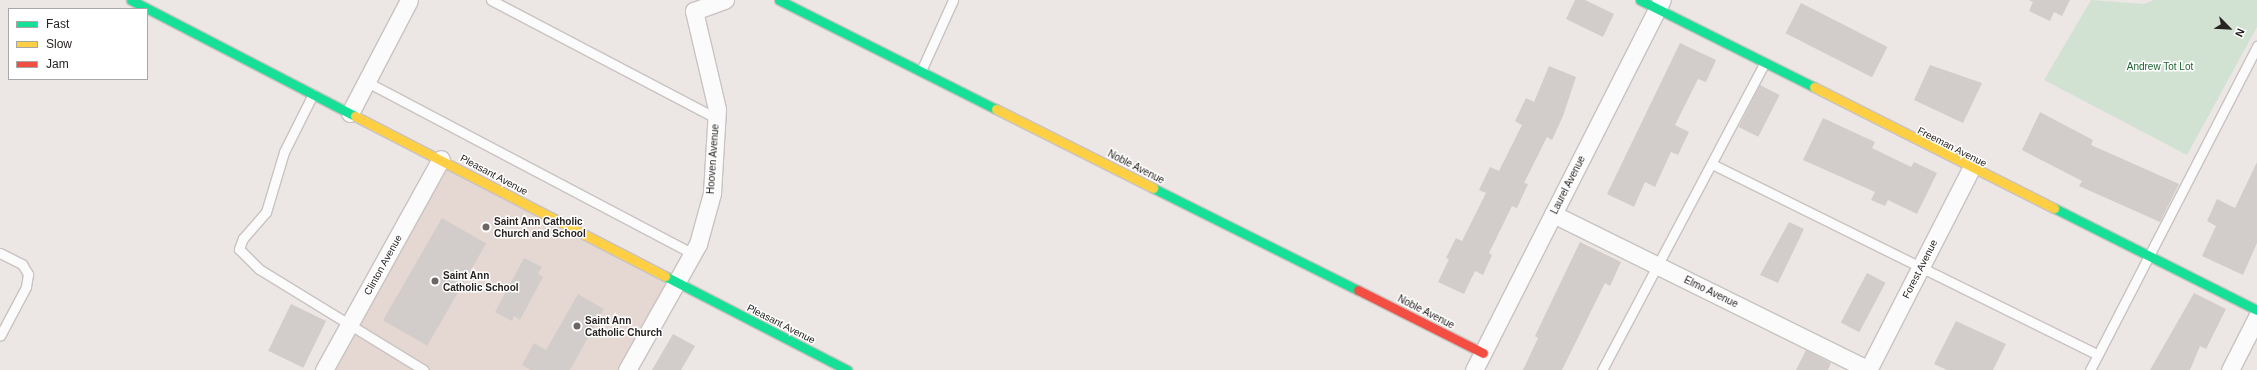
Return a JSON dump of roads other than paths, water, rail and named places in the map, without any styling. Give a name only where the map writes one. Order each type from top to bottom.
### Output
[{"type":"street","name":"Pleasant Avenue","points":[[131,0],[146,8]]},
{"type":"street","points":[[350,113],[410,0]]},
{"type":"street","name":"Hooven Avenue","points":[[627,370],[693,254],[712,193],[716,118],[691,6],[725,0]]},
{"type":"street","name":"Noble Avenue","points":[[780,0],[1483,353]]},
{"type":"street","name":"Freeman Avenue","points":[[1640,0],[1660,5],[1764,64],[1971,169],[2150,255],[2257,310]]},
{"type":"street","name":"Laurel Avenue","points":[[1474,370],[1660,5]]},
{"type":"street","name":"Pleasant Avenue","points":[[148,9],[441,159],[677,284],[847,370]]},
{"type":"street","name":"Clinton Avenue","points":[[324,370],[441,159]]},
{"type":"street","name":"Forest Avenue","points":[[1868,370],[1971,169]]},
{"type":"street","name":"Elmo Avenue","points":[[1553,214],[1868,370]]},
{"type":"street","points":[[2230,370],[2257,317]]},
{"type":"lane","points":[[491,0],[716,118]]},
{"type":"lane","points":[[921,71],[953,0]]},
{"type":"lane","points":[[2090,370],[2257,46]]},
{"type":"lane","points":[[1606,369],[1657,266],[1714,165],[1764,64]]},
{"type":"lane","points":[[367,82],[693,254]]},
{"type":"lane","points":[[313,94],[284,152],[266,212],[243,238],[239,249],[259,269],[351,322],[424,370]]},
{"type":"lane","points":[[1714,165],[2098,355]]},
{"type":"lane","points":[[0,253],[22,264],[28,274],[26,287],[0,336]]},
{"type":"place","name":"Saint Ann Catholic Church and School","points":[[486,227]]},
{"type":"place","name":"Saint Ann Catholic School","points":[[435,281]]},
{"type":"place","name":"Saint Ann Catholic Church","points":[[577,326]]},
{"type":"park label","name":"Andrew Tot Lot","points":[[2160,67]]}]
